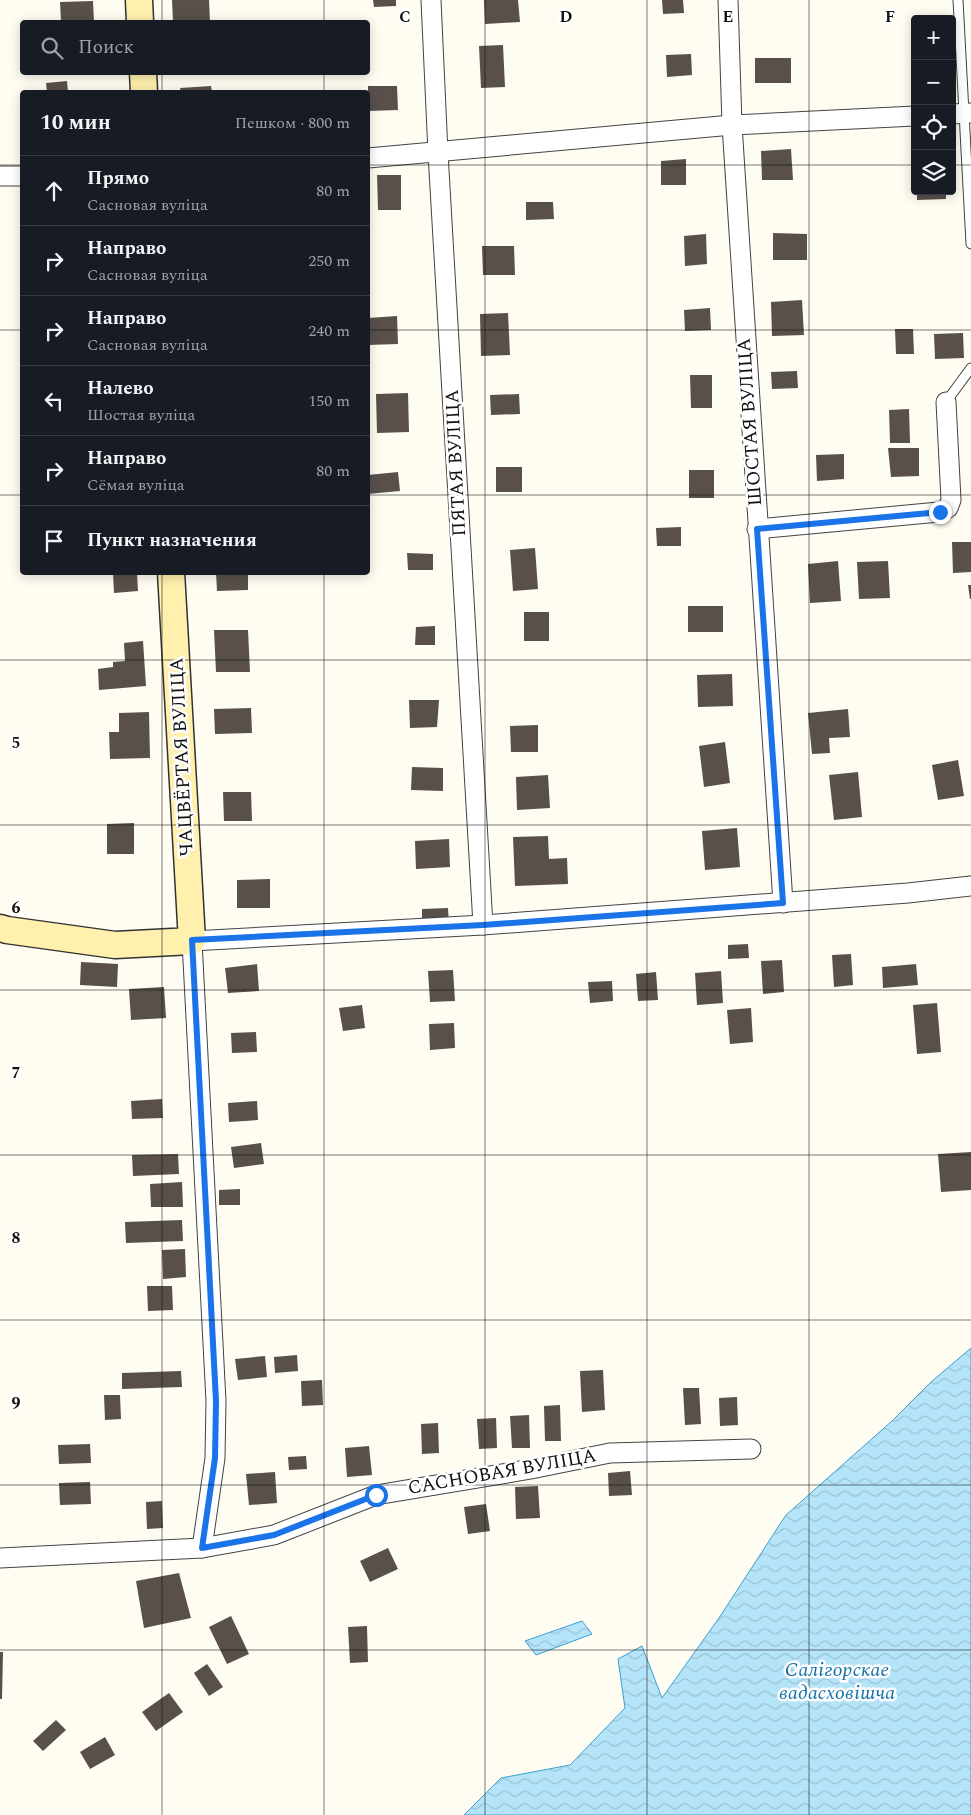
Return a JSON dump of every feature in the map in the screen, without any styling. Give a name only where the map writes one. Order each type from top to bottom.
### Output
[{"type":"street","points":[[139,0],[140,20]]},
{"type":"street","name":"ПЯТАЯ ВУЛІЦА","points":[[431,0],[438,153],[483,925]]},
{"type":"street","name":"ШОСТАЯ ВУЛІЦА","points":[[728,0],[732,125],[783,903]]},
{"type":"street","points":[[143,75],[144,90]]},
{"type":"street","points":[[370,158],[732,125],[911,116]]},
{"type":"street","points":[[0,176],[20,176]]},
{"type":"street","points":[[757,529],[940,512],[948,508],[951,500],[946,402]]},
{"type":"street","name":"ЧАЦВЁРТАЯ ВУЛІЦА","points":[[171,575],[192,940]]},
{"type":"street","points":[[0,928],[114,945],[483,925],[783,903],[971,886]]},
{"type":"street","points":[[192,940],[216,1401],[215,1458],[202,1548]]},
{"type":"street","name":"САСНОВАЯ ВУЛІЦА","points":[[0,1558],[202,1548],[274,1535],[376,1495],[610,1453],[752,1449]]},
{"type":"lane","points":[[958,0],[962,113],[971,244]]},
{"type":"lane","points":[[946,402],[971,368]]},
{"type":"water","name":"Салігорскае вадасховішча","points":[[971,1348],[971,1815],[464,1815],[501,1778],[570,1765],[625,1708],[618,1659],[642,1646],[662,1698],[719,1618],[786,1515],[892,1421],[931,1382]]},
{"type":"water","points":[[582,1621],[592,1634],[536,1655],[525,1641]]},
{"type":"building","points":[[172,0],[209,0],[210,20],[173,20]]},
{"type":"building","points":[[373,0],[396,0],[396,6],[374,7]]},
{"type":"building","points":[[484,0],[518,0],[520,22],[485,24]]},
{"type":"building","points":[[662,0],[683,0],[684,13],[663,14]]},
{"type":"building","points":[[93,1],[94,20],[61,20],[60,2]]},
{"type":"building","points":[[503,45],[505,87],[481,88],[479,46]]},
{"type":"building","points":[[691,54],[692,75],[667,77],[666,55]]},
{"type":"building","points":[[755,58],[791,58],[791,83],[755,83]]},
{"type":"building","points":[[67,81],[68,90],[47,90],[46,83]]},
{"type":"building","points":[[211,86],[212,90],[180,90],[180,88]]},
{"type":"building","points":[[368,86],[397,86],[398,110],[370,111],[370,90],[368,90]]},
{"type":"building","points":[[791,149],[793,180],[762,180],[761,151]]},
{"type":"building","points":[[686,159],[686,185],[661,185],[661,161]]},
{"type":"building","points":[[377,175],[401,175],[401,210],[378,210]]},
{"type":"building","points":[[917,195],[946,195],[946,199],[917,200]]},
{"type":"building","points":[[526,202],[553,202],[554,219],[526,220]]},
{"type":"building","points":[[773,233],[807,234],[807,260],[773,260]]},
{"type":"building","points":[[706,234],[707,264],[685,266],[684,236]]},
{"type":"building","points":[[482,246],[514,246],[515,275],[483,275]]},
{"type":"building","points":[[802,300],[804,335],[772,336],[771,302]]},
{"type":"building","points":[[710,308],[711,330],[685,331],[684,310]]},
{"type":"building","points":[[508,313],[510,355],[481,356],[480,314]]},
{"type":"building","points":[[397,316],[398,344],[370,345],[370,318]]},
{"type":"building","points":[[895,329],[913,329],[914,354],[896,354]]},
{"type":"building","points":[[963,333],[964,358],[935,359],[934,334]]},
{"type":"building","points":[[797,371],[798,388],[772,389],[771,372]]},
{"type":"building","points":[[690,375],[712,375],[712,408],[691,408]]},
{"type":"building","points":[[408,393],[409,432],[377,433],[376,394]]},
{"type":"building","points":[[519,394],[520,414],[491,415],[490,395]]},
{"type":"building","points":[[909,409],[910,443],[890,443],[889,410]]},
{"type":"building","points":[[888,448],[919,448],[919,476],[891,477]]},
{"type":"building","points":[[844,454],[844,479],[817,481],[816,455]]},
{"type":"building","points":[[496,467],[522,467],[522,492],[496,492]]},
{"type":"building","points":[[689,470],[714,470],[714,498],[689,498]]},
{"type":"building","points":[[398,472],[400,491],[370,494],[370,475]]},
{"type":"building","points":[[681,527],[681,546],[657,546],[656,528]]},
{"type":"building","points":[[952,542],[971,542],[971,572],[953,573]]},
{"type":"building","points":[[535,548],[538,589],[513,591],[510,550]]},
{"type":"building","points":[[407,553],[433,554],[433,570],[408,570]]},
{"type":"building","points":[[838,561],[841,601],[810,603],[808,564]]},
{"type":"building","points":[[888,561],[890,598],[859,599],[857,562]]},
{"type":"building","points":[[113,575],[137,575],[138,591],[114,593]]},
{"type":"building","points":[[216,575],[248,575],[248,590],[217,591]]},
{"type":"building","points":[[968,585],[971,585],[971,599],[970,599]]},
{"type":"building","points":[[688,606],[723,606],[723,632],[688,632]]},
{"type":"building","points":[[524,612],[549,612],[549,641],[524,641]]},
{"type":"building","points":[[435,626],[435,645],[415,645],[416,627]]},
{"type":"building","points":[[214,630],[248,630],[250,672],[216,672]]},
{"type":"building","points":[[143,641],[146,686],[99,690],[98,669],[113,667],[113,662],[125,661],[124,643]]},
{"type":"building","points":[[732,674],[733,706],[698,707],[697,675]]},
{"type":"building","points":[[409,700],[439,700],[437,727],[410,728]]},
{"type":"building","points":[[251,708],[252,733],[215,734],[214,709]]},
{"type":"building","points":[[848,709],[850,737],[829,738],[830,753],[812,754],[808,713]]},
{"type":"building","points":[[149,712],[150,758],[110,759],[109,732],[119,732],[119,713]]},
{"type":"building","points":[[538,725],[538,752],[511,752],[510,726]]},
{"type":"building","points":[[725,742],[730,783],[704,787],[699,746]]},
{"type":"building","points":[[958,760],[964,796],[938,800],[932,765]]},
{"type":"building","points":[[412,767],[443,768],[443,791],[411,790]]},
{"type":"building","points":[[858,772],[862,817],[834,820],[829,775]]},
{"type":"building","points":[[548,775],[550,808],[517,810],[516,777]]},
{"type":"building","points":[[223,792],[251,792],[252,821],[224,821]]},
{"type":"building","points":[[134,823],[134,854],[107,854],[107,824]]},
{"type":"building","points":[[737,828],[740,867],[705,870],[702,831]]},
{"type":"building","points":[[548,836],[549,859],[567,858],[568,884],[515,886],[513,837]]},
{"type":"building","points":[[449,839],[450,867],[416,869],[415,841]]},
{"type":"building","points":[[270,879],[270,908],[237,908],[237,880]]},
{"type":"building","points":[[448,908],[449,924],[422,925],[422,909]]},
{"type":"building","points":[[748,944],[749,958],[728,959],[728,945]]},
{"type":"building","points":[[851,954],[853,985],[834,987],[832,955]]},
{"type":"building","points":[[782,960],[784,992],[763,994],[761,961]]},
{"type":"building","points":[[81,962],[118,964],[117,987],[80,985]]},
{"type":"building","points":[[257,964],[259,991],[228,993],[225,968]]},
{"type":"building","points":[[916,964],[918,985],[883,988],[882,967]]},
{"type":"building","points":[[453,970],[455,1001],[430,1002],[428,971]]},
{"type":"building","points":[[721,971],[723,1003],[697,1005],[695,973]]},
{"type":"building","points":[[656,972],[658,1000],[638,1001],[636,974]]},
{"type":"building","points":[[612,981],[613,1001],[590,1003],[588,982]]},
{"type":"building","points":[[164,987],[166,1018],[131,1020],[129,989]]},
{"type":"building","points":[[937,1003],[941,1052],[917,1054],[913,1005]]},
{"type":"building","points":[[362,1005],[365,1028],[343,1031],[339,1008]]},
{"type":"building","points":[[751,1008],[753,1042],[730,1044],[727,1010]]},
{"type":"building","points":[[454,1023],[455,1048],[430,1050],[429,1024]]},
{"type":"building","points":[[256,1032],[257,1052],[232,1053],[231,1033]]},
{"type":"building","points":[[162,1099],[163,1118],[132,1119],[131,1101]]},
{"type":"building","points":[[257,1101],[258,1120],[229,1122],[228,1103]]},
{"type":"building","points":[[261,1143],[264,1164],[234,1168],[231,1147]]},
{"type":"building","points":[[971,1152],[971,1190],[941,1192],[938,1154]]},
{"type":"building","points":[[178,1154],[179,1174],[133,1176],[132,1155]]},
{"type":"building","points":[[182,1182],[183,1207],[151,1207],[150,1184]]},
{"type":"building","points":[[240,1189],[240,1205],[219,1205],[219,1190]]},
{"type":"building","points":[[182,1220],[183,1241],[126,1243],[125,1222]]},
{"type":"building","points":[[185,1249],[186,1277],[163,1279],[162,1250]]},
{"type":"building","points":[[147,1286],[172,1286],[173,1310],[148,1311]]},
{"type":"building","points":[[297,1355],[298,1371],[275,1373],[274,1357]]},
{"type":"building","points":[[265,1356],[267,1377],[238,1380],[235,1359]]},
{"type":"building","points":[[603,1370],[605,1410],[582,1412],[580,1371]]},
{"type":"building","points":[[181,1371],[182,1387],[122,1389],[122,1373]]},
{"type":"building","points":[[322,1380],[323,1405],[302,1406],[301,1381]]},
{"type":"building","points":[[683,1388],[699,1388],[701,1424],[685,1425]]},
{"type":"building","points":[[104,1395],[120,1395],[121,1419],[105,1420]]},
{"type":"building","points":[[737,1397],[738,1425],[720,1426],[719,1398]]},
{"type":"building","points":[[560,1405],[561,1441],[545,1441],[544,1406]]},
{"type":"building","points":[[529,1415],[530,1448],[512,1448],[510,1416]]},
{"type":"building","points":[[496,1418],[497,1448],[479,1449],[477,1419]]},
{"type":"building","points":[[438,1423],[439,1453],[422,1454],[421,1424]]},
{"type":"building","points":[[90,1444],[91,1463],[59,1464],[58,1445]]},
{"type":"building","points":[[369,1446],[372,1475],[347,1477],[345,1448]]},
{"type":"building","points":[[306,1456],[307,1469],[289,1470],[288,1457]]},
{"type":"building","points":[[630,1471],[632,1495],[609,1496],[608,1473]]},
{"type":"building","points":[[275,1472],[277,1503],[249,1505],[246,1474]]},
{"type":"building","points":[[90,1482],[91,1504],[60,1505],[59,1483]]},
{"type":"building","points":[[538,1486],[540,1518],[516,1519],[515,1487]]},
{"type":"building","points":[[162,1501],[163,1528],[147,1529],[146,1502]]},
{"type":"building","points":[[486,1504],[490,1531],[468,1534],[464,1507]]},
{"type":"building","points":[[388,1548],[398,1569],[370,1582],[360,1561]]},
{"type":"building","points":[[179,1573],[191,1618],[144,1628],[136,1581]]},
{"type":"building","points":[[231,1616],[249,1654],[227,1664],[209,1627]]},
{"type":"building","points":[[367,1626],[368,1662],[350,1663],[348,1627]]},
{"type":"building","points":[[0,1652],[3,1652],[2,1699],[0,1699]]},
{"type":"building","points":[[207,1664],[223,1687],[209,1696],[194,1673]]},
{"type":"building","points":[[169,1693],[183,1712],[156,1731],[142,1712]]},
{"type":"building","points":[[56,1720],[66,1730],[43,1751],[33,1741]]},
{"type":"building","points":[[105,1737],[115,1755],[90,1769],[80,1752]]},
{"type":"route","points":[[376,1495],[274,1535],[202,1548],[217,1434],[192,940],[483,925],[783,903],[757,529],[940,512]]}]
